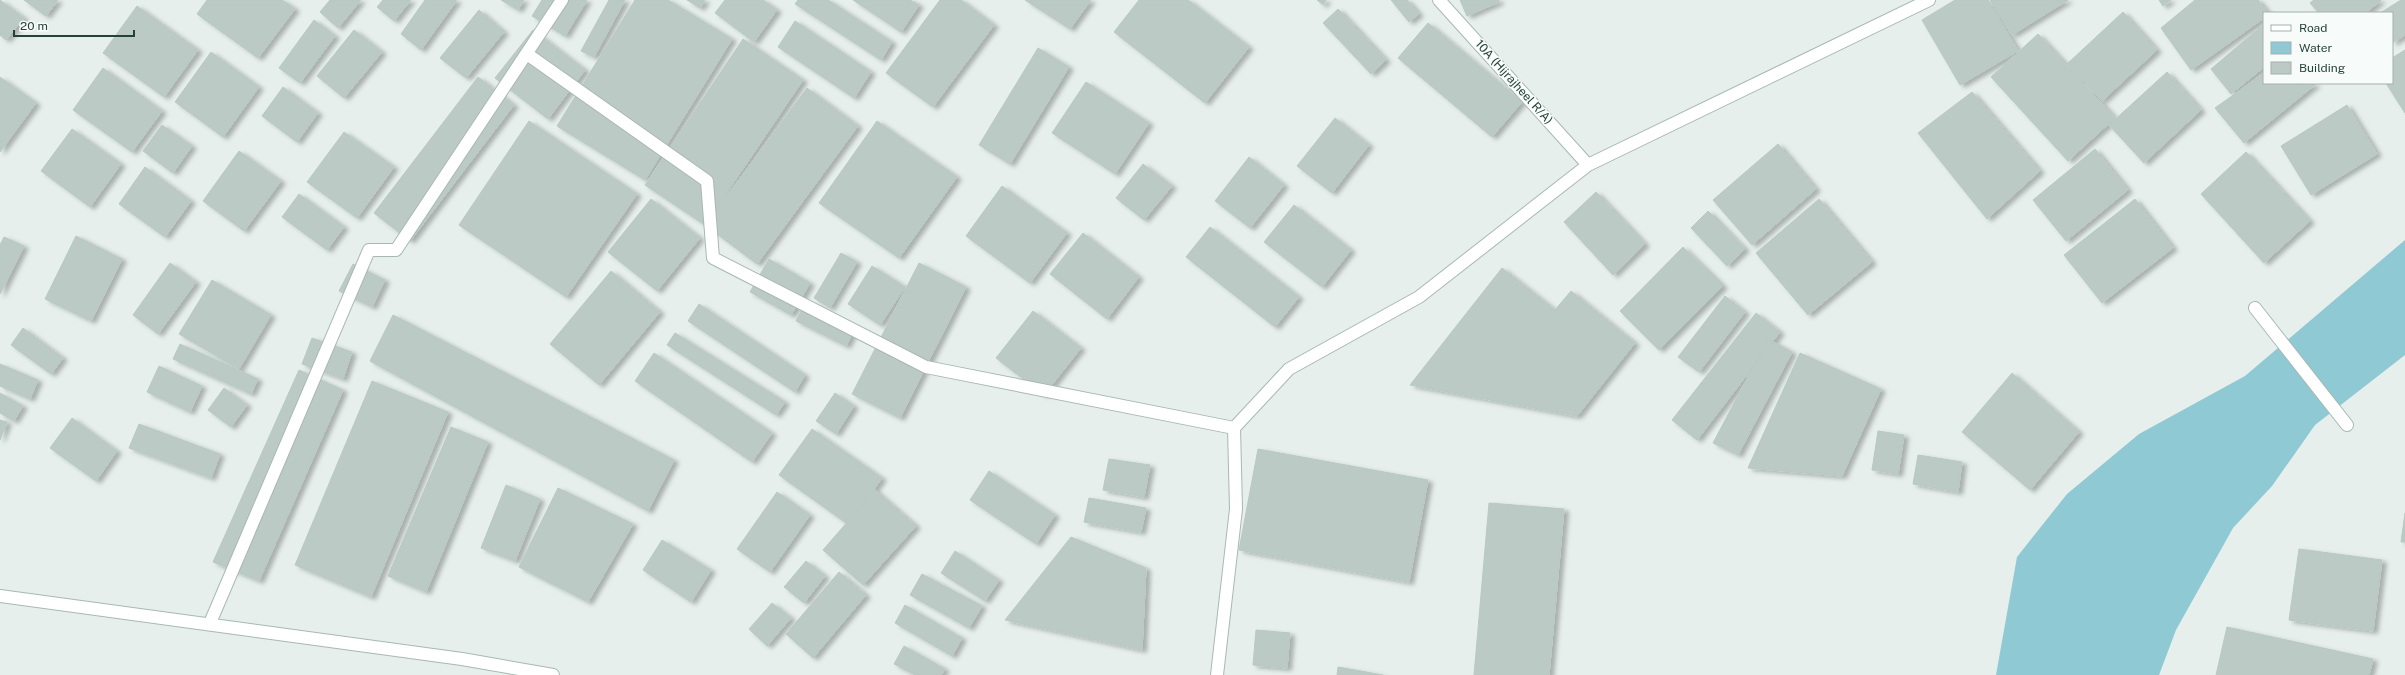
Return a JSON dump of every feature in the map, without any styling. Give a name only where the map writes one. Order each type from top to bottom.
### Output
[{"type":"street","points":[[210,623],[369,250],[396,250],[562,0]]},
{"type":"street","name":"10A (Hijrajheel R/A)","points":[[1439,0],[1588,165]]},
{"type":"street","points":[[1217,675],[1236,509],[1234,428],[1288,369],[1419,297],[1588,165],[1929,0]]},
{"type":"street","points":[[526,54],[707,181],[713,258],[926,367],[1234,428]]},
{"type":"street","points":[[2255,308],[2347,425]]},
{"type":"street","points":[[0,596],[210,623],[454,658],[553,675]]},
{"type":"water","points":[[2405,240],[2405,355],[2315,425],[2272,486],[2233,528],[2176,630],[2159,675],[1996,675],[2017,557],[2067,494],[2139,434],[2245,376]]},
{"type":"building","points":[[0,0],[24,18],[6,40],[0,35]]},
{"type":"building","points":[[24,0],[58,0],[46,16]]},
{"type":"building","points":[[207,0],[282,0],[295,9],[258,58],[197,14]]},
{"type":"building","points":[[330,0],[361,0],[338,28],[320,12]]},
{"type":"building","points":[[383,0],[411,0],[394,21],[377,7]]},
{"type":"building","points":[[425,0],[457,0],[421,50],[401,34]]},
{"type":"building","points":[[501,0],[524,0],[518,10]]},
{"type":"building","points":[[542,0],[587,0],[565,36],[532,16]]},
{"type":"building","points":[[609,0],[625,0],[594,57],[581,51]]},
{"type":"building","points":[[635,0],[668,0],[732,39],[645,180],[557,126]]},
{"type":"building","points":[[687,0],[705,0],[700,8]]},
{"type":"building","points":[[725,0],[763,0],[777,10],[754,42],[715,13]]},
{"type":"building","points":[[798,0],[828,0],[892,42],[881,60],[795,4]]},
{"type":"building","points":[[853,0],[910,0],[919,5],[901,32]]},
{"type":"building","points":[[940,0],[961,0],[994,25],[933,107],[886,73]]},
{"type":"building","points":[[1025,0],[1091,0],[1070,29]]},
{"type":"building","points":[[1139,0],[1188,0],[1249,47],[1205,103],[1114,32]]},
{"type":"building","points":[[1317,0],[1326,0],[1323,5]]},
{"type":"building","points":[[1391,0],[1407,0],[1419,14],[1409,22]]},
{"type":"building","points":[[1460,0],[1499,0],[1499,2],[1467,16]]},
{"type":"building","points":[[1955,0],[1988,0],[2018,51],[1960,85],[1922,20]]},
{"type":"building","points":[[1990,0],[2068,0],[2012,35]]},
{"type":"building","points":[[2159,0],[2171,0],[2163,6]]},
{"type":"building","points":[[2195,0],[2258,0],[2267,12],[2263,12],[2263,19],[2191,70],[2161,28]]},
{"type":"building","points":[[2314,0],[2381,0],[2367,12],[2318,12],[2310,3]]},
{"type":"building","points":[[2401,0],[2405,0],[2405,35],[2393,42],[2393,12],[2382,12]]},
{"type":"building","points":[[137,6],[198,50],[164,97],[103,53]]},
{"type":"building","points":[[1338,9],[1386,60],[1371,74],[1323,23]]},
{"type":"building","points":[[479,10],[504,32],[466,78],[440,58]]},
{"type":"building","points":[[2123,12],[2157,50],[2102,101],[2067,64]]},
{"type":"building","points":[[314,20],[335,36],[300,83],[279,68]]},
{"type":"building","points":[[795,21],[871,72],[854,98],[778,47]]},
{"type":"building","points":[[1428,23],[1522,102],[1492,137],[1398,58]]},
{"type":"building","points":[[2263,25],[2263,68],[2231,94],[2211,69]]},
{"type":"building","points":[[354,30],[382,52],[344,98],[317,76]]},
{"type":"building","points":[[533,30],[585,70],[548,119],[495,78]]},
{"type":"building","points":[[2038,34],[2115,118],[2068,161],[1991,77]]},
{"type":"building","points":[[743,39],[803,80],[705,225],[645,185]]},
{"type":"building","points":[[1038,48],[1069,67],[1010,164],[979,145]]},
{"type":"building","points":[[2405,50],[2405,113],[2387,84],[2393,84],[2393,57]]},
{"type":"building","points":[[211,52],[259,87],[223,137],[175,102]]},
{"type":"building","points":[[103,68],[162,111],[132,152],[73,110]]},
{"type":"building","points":[[2167,72],[2201,110],[2144,163],[2109,125]]},
{"type":"building","points":[[2263,74],[2263,84],[2316,84],[2244,143],[2215,108]]},
{"type":"building","points":[[0,77],[36,103],[0,152]]},
{"type":"building","points":[[478,77],[514,105],[410,241],[374,213]]},
{"type":"building","points":[[1086,82],[1149,123],[1115,174],[1052,133]]},
{"type":"building","points":[[283,87],[318,113],[297,142],[262,116]]},
{"type":"building","points":[[807,88],[858,126],[757,264],[705,225]]},
{"type":"building","points":[[1972,92],[2040,171],[1987,219],[1918,133]]},
{"type":"building","points":[[2347,105],[2377,154],[2311,195],[2281,146]]},
{"type":"building","points":[[1335,118],[1369,145],[1332,193],[1297,166]]},
{"type":"building","points":[[529,121],[637,194],[566,297],[459,225]]},
{"type":"building","points":[[877,121],[957,177],[899,258],[819,203]]},
{"type":"building","points":[[162,125],[192,146],[173,173],[143,151]]},
{"type":"building","points":[[72,129],[121,164],[90,207],[41,171]]},
{"type":"building","points":[[344,132],[394,167],[357,218],[307,182]]},
{"type":"building","points":[[1778,144],[1816,189],[1752,245],[1713,200]]},
{"type":"building","points":[[2095,149],[2128,190],[2066,241],[2033,200]]},
{"type":"building","points":[[239,151],[281,181],[244,231],[203,201]]},
{"type":"building","points":[[2246,152],[2310,221],[2264,263],[2201,194]]},
{"type":"building","points":[[1249,157],[1284,185],[1250,228],[1215,201]]},
{"type":"building","points":[[1143,164],[1172,186],[1144,220],[1116,198]]},
{"type":"building","points":[[145,167],[191,201],[165,237],[119,204]]},
{"type":"building","points":[[1002,186],[1067,233],[1030,283],[966,236]]},
{"type":"building","points":[[1596,192],[1645,244],[1613,275],[1564,222]]},
{"type":"building","points":[[299,194],[344,227],[327,250],[282,217]]},
{"type":"building","points":[[651,199],[700,238],[657,291],[608,252]]},
{"type":"building","points":[[1819,199],[1872,262],[1808,315],[1756,253]]},
{"type":"building","points":[[2135,199],[2173,248],[2102,303],[2064,255]]},
{"type":"building","points":[[1294,205],[1351,250],[1322,287],[1264,242]]},
{"type":"building","points":[[1708,211],[1745,249],[1727,266],[1691,228]]},
{"type":"building","points":[[1210,227],[1299,297],[1275,327],[1186,257]]},
{"type":"building","points":[[1083,233],[1139,277],[1107,319],[1050,274]]},
{"type":"building","points":[[76,236],[122,259],[91,321],[45,299]]},
{"type":"building","points":[[4,237],[24,246],[0,294],[0,245]]},
{"type":"building","points":[[1683,247],[1723,286],[1659,350],[1620,311]]},
{"type":"building","points":[[841,253],[857,262],[830,308],[814,298]]},
{"type":"building","points":[[769,259],[810,283],[791,315],[750,292]]},
{"type":"building","points":[[170,263],[196,282],[158,334],[133,315]]},
{"type":"building","points":[[919,263],[966,287],[900,418],[852,394]]},
{"type":"building","points":[[353,264],[385,280],[372,307],[339,291]]},
{"type":"building","points":[[872,266],[905,287],[880,325],[848,304]]},
{"type":"building","points":[[1502,268],[1555,310],[1571,291],[1635,343],[1577,416],[1410,385]]},
{"type":"building","points":[[611,271],[660,312],[599,385],[550,344]]},
{"type":"building","points":[[212,280],[271,315],[239,369],[179,334]]},
{"type":"building","points":[[1725,296],[1745,312],[1699,372],[1678,357]]},
{"type":"building","points":[[699,304],[805,375],[795,392],[688,321]]},
{"type":"building","points":[[804,305],[854,330],[846,346],[796,321]]},
{"type":"building","points":[[1033,311],[1081,348],[1044,395],[996,358]]},
{"type":"building","points":[[1756,313],[1780,332],[1697,440],[1672,420]]},
{"type":"building","points":[[393,315],[674,460],[648,511],[370,361]]},
{"type":"building","points":[[23,328],[63,358],[51,374],[11,345]]},
{"type":"building","points":[[675,333],[785,402],[776,415],[667,345]]},
{"type":"building","points":[[312,338],[352,352],[343,379],[302,364]]},
{"type":"building","points":[[1768,339],[1792,352],[1738,455],[1713,443]]},
{"type":"building","points":[[180,344],[258,379],[251,394],[173,359]]},
{"type":"building","points":[[654,353],[772,433],[752,462],[635,381]]},
{"type":"building","points":[[1800,353],[1881,389],[1842,476],[1748,468]]},
{"type":"building","points":[[0,364],[38,380],[30,399],[0,386]]},
{"type":"building","points":[[159,366],[202,386],[190,412],[147,392]]},
{"type":"building","points":[[299,370],[343,390],[259,581],[213,562]]},
{"type":"building","points":[[2012,373],[2079,432],[2030,490],[1962,432]]},
{"type":"building","points":[[372,381],[448,412],[371,597],[295,565]]},
{"type":"building","points":[[224,388],[247,405],[231,427],[208,410]]},
{"type":"building","points":[[0,393],[23,406],[14,421],[0,413]]},
{"type":"building","points":[[835,393],[854,406],[836,434],[816,421]]},
{"type":"building","points":[[72,418],[117,451],[96,481],[50,448]]},
{"type":"building","points":[[0,420],[7,422],[0,440]]},
{"type":"building","points":[[139,424],[220,454],[211,478],[129,448]]},
{"type":"building","points":[[451,427],[488,442],[426,592],[388,576]]},
{"type":"building","points":[[812,429],[882,478],[849,525],[779,475]]},
{"type":"building","points":[[1878,431],[1904,435],[1898,474],[1872,470]]},
{"type":"building","points":[[1258,449],[1428,480],[1409,582],[1239,550]]},
{"type":"building","points":[[1918,455],[1962,462],[1958,492],[1913,484]]},
{"type":"building","points":[[1109,459],[1150,465],[1144,497],[1103,490]]},
{"type":"building","points":[[989,471],[1055,515],[1036,544],[970,500]]},
{"type":"building","points":[[506,485],[540,499],[515,561],[481,548]]},
{"type":"building","points":[[558,488],[633,524],[588,602],[519,567]]},
{"type":"building","points":[[875,490],[916,526],[863,585],[823,550]]},
{"type":"building","points":[[777,492],[810,515],[770,572],[737,549]]},
{"type":"building","points":[[1089,498],[1146,508],[1141,532],[1084,522]]},
{"type":"building","points":[[1489,503],[1564,509],[1549,675],[1474,675]]},
{"type":"building","points":[[2405,513],[2405,542],[2401,542]]},
{"type":"building","points":[[1071,537],[1146,568],[1142,650],[1005,620]]},
{"type":"building","points":[[662,540],[711,570],[691,602],[643,570]]},
{"type":"building","points":[[2299,549],[2382,560],[2373,631],[2289,620]]},
{"type":"building","points":[[955,551],[999,580],[985,601],[941,573]]},
{"type":"building","points":[[806,561],[825,576],[804,603],[784,587]]},
{"type":"building","points":[[839,572],[866,595],[813,658],[786,634]]},
{"type":"building","points":[[922,574],[982,606],[969,628],[910,595]]},
{"type":"building","points":[[772,603],[791,618],[767,646],[749,629]]},
{"type":"building","points":[[905,605],[962,638],[952,656],[895,623]]},
{"type":"building","points":[[2227,627],[2373,659],[2369,675],[2216,675]]},
{"type":"building","points":[[1256,630],[1290,633],[1287,668],[1253,665]]},
{"type":"building","points":[[904,646],[945,669],[941,675],[915,675],[894,664]]},
{"type":"building","points":[[1338,667],[1383,675],[1337,675]]}]
